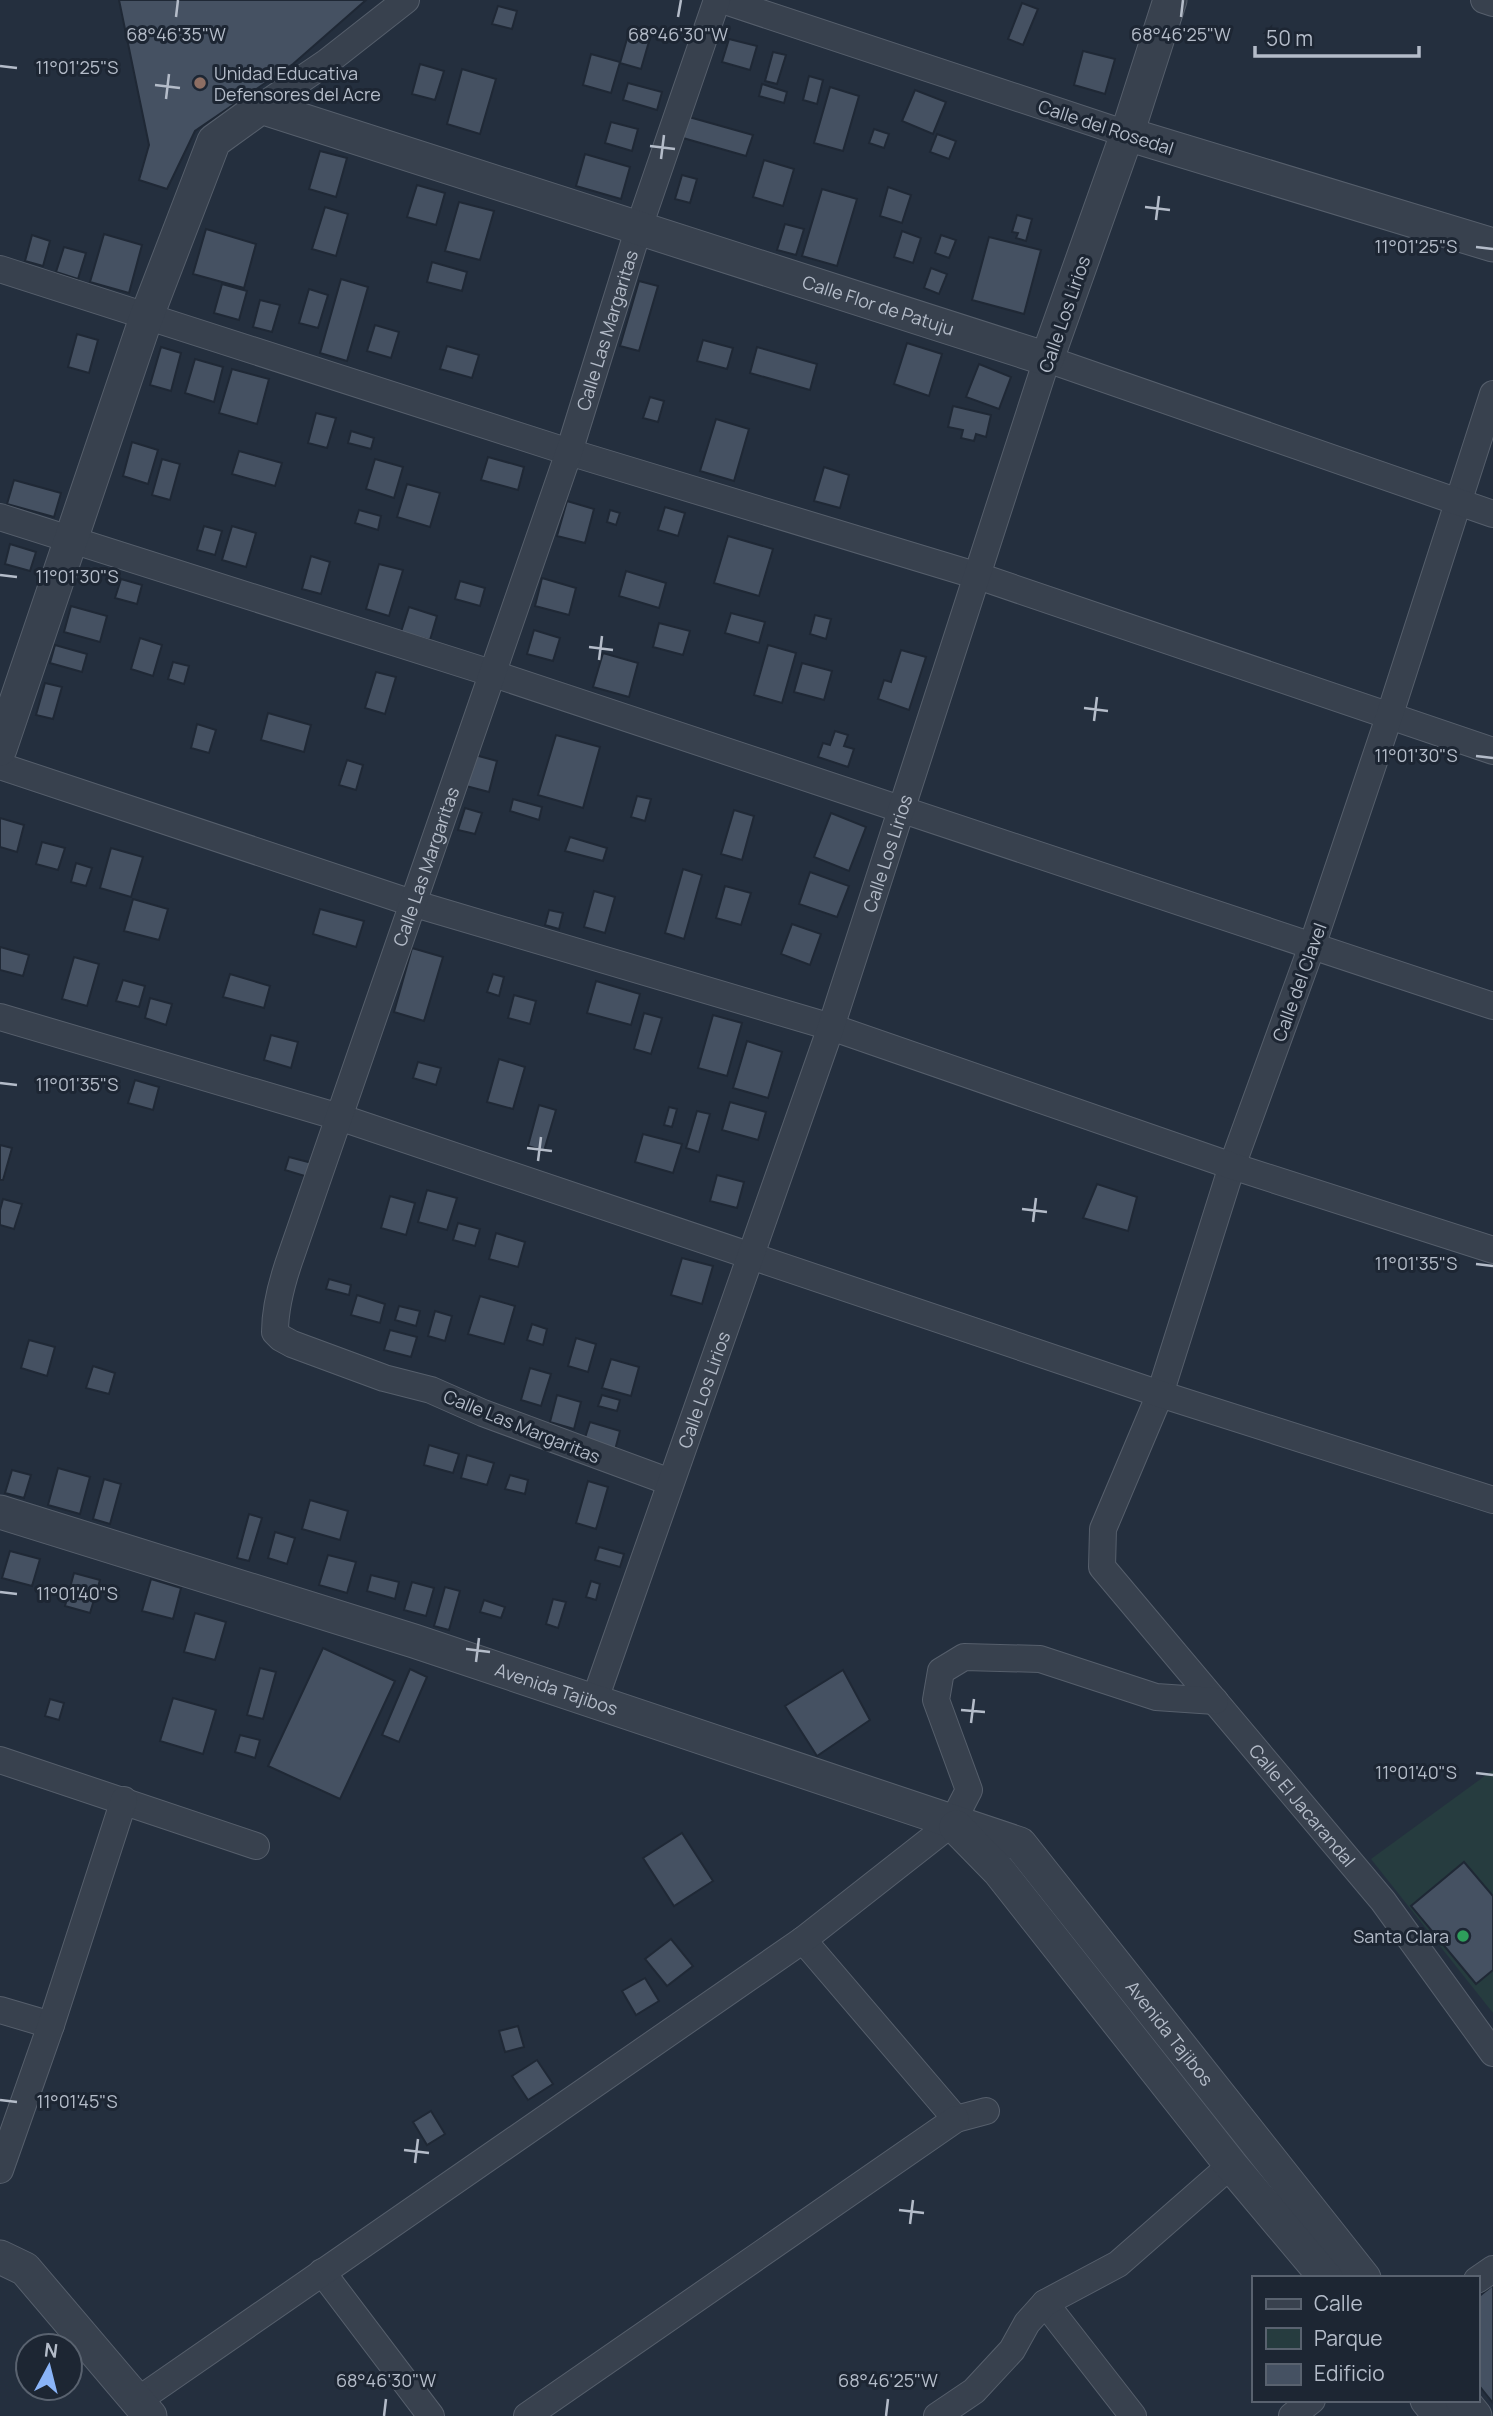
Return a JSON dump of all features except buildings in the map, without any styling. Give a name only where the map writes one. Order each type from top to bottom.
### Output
[{"type":"street","points":[[0,749],[146,318],[214,141],[327,62],[406,0]]},
{"type":"street","name":"Calle del Rosedal","points":[[720,0],[1127,134],[1493,245]]},
{"type":"street","name":"Calle Las Margaritas","points":[[670,1482],[483,1413],[431,1390],[384,1378],[315,1352],[282,1338],[275,1332],[282,1281],[569,453],[639,227],[720,0]]},
{"type":"street","name":"Calle Los Lirios","points":[[594,1702],[831,1027],[1047,359],[1127,134],[1170,0]]},
{"type":"street","points":[[1484,0],[1493,3]]},
{"type":"street","name":"Calle Flor de Patuju","points":[[261,107],[1047,359],[1493,514]]},
{"type":"street","points":[[0,270],[569,453],[978,576],[1493,751]]},
{"type":"street","name":"Calle del Clavel","points":[[1102,1567],[1103,1529],[1160,1394],[1232,1166],[1312,946],[1493,394]]},
{"type":"street","points":[[0,517],[491,673],[1493,1006]]},
{"type":"street","points":[[0,766],[412,903],[831,1027],[1232,1166],[1493,1250]]},
{"type":"street","points":[[0,1017],[339,1117],[1160,1394],[1493,1500]]},
{"type":"street","name":"Avenida Tajibos","points":[[0,1513],[414,1641],[1020,1844],[1362,2276]]},
{"type":"street","name":"Calle El Jacarandal","points":[[1102,1567],[1383,1901],[1493,2053]]},
{"type":"street","points":[[0,2257],[25,2270],[143,2409],[322,2272],[803,1940],[952,1823],[969,1790],[936,1700],[941,1671],[964,1657],[1040,1659],[1156,1697],[1215,1701]]},
{"type":"street","points":[[0,1760],[256,1846]]},
{"type":"street","points":[[0,2170],[51,2025],[124,1800]]},
{"type":"street","name":"Avenida Tajibos","points":[[952,1823],[999,1871],[1231,2165],[1324,2276]]},
{"type":"street","points":[[803,1940],[957,2119]]},
{"type":"street","points":[[0,2010],[51,2025]]},
{"type":"street","points":[[527,2416],[957,2119],[986,2111]]},
{"type":"street","points":[[937,2416],[974,2391],[1012,2350],[1027,2323],[1045,2302],[1118,2264],[1231,2165]]},
{"type":"street","points":[[322,2272],[431,2416]]},
{"type":"street","points":[[1045,2302],[1133,2416]]},
{"type":"street","points":[[1292,2416],[1310,2402]]},
{"type":"street","points":[[1429,2402],[1440,2416]]},
{"type":"street","points":[[1464,2402],[1475,2416]]},
{"type":"green space","name":"Santa Clara","points":[[1493,1770],[1493,2013],[1371,1859]]},
{"type":"place","name":"Unidad Educativa Defensores del Acre","points":[[200,83]]},
{"type":"place","name":"Santa Clara","points":[[1463,1936]]}]
